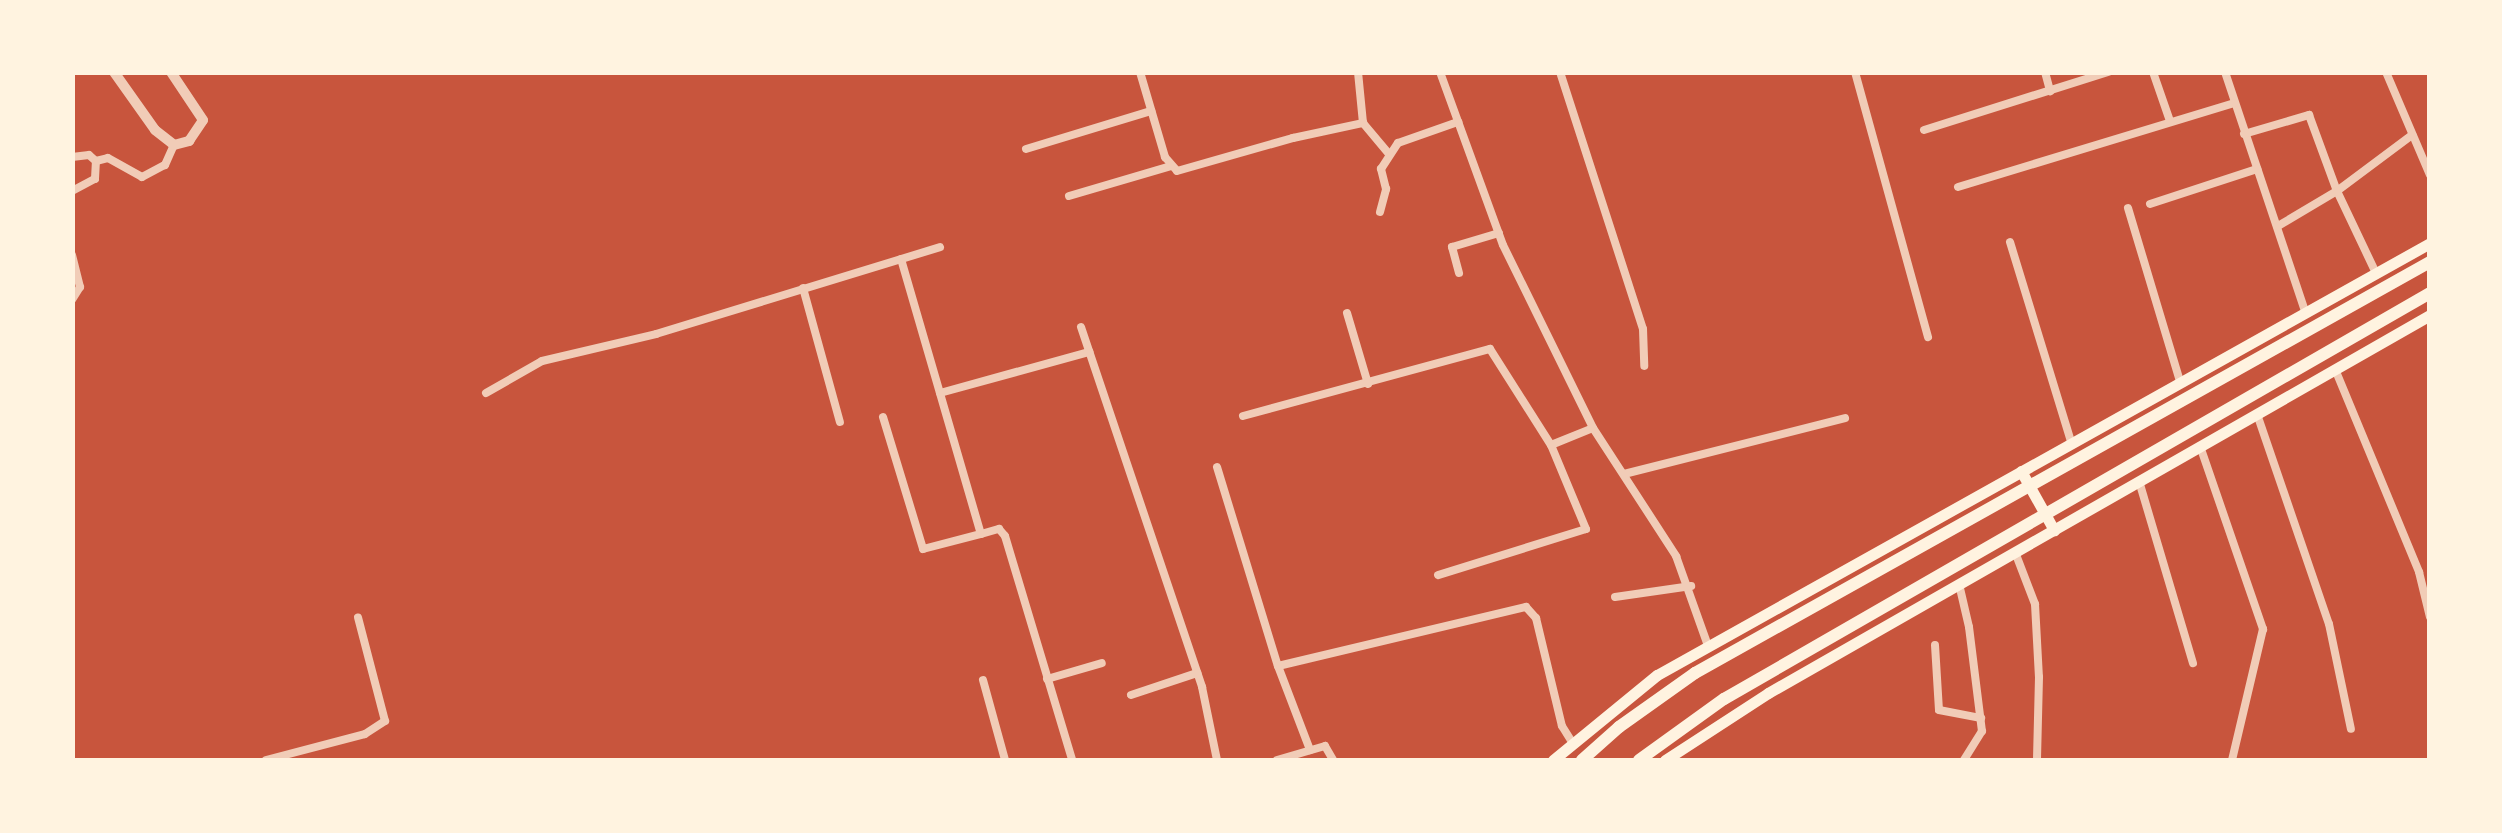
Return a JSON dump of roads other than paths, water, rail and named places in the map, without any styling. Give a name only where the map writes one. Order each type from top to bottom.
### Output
[{"type":"highway","points":[[1582,760],[1619,727],[1695,673],[2430,262]]},
{"type":"highway","points":[[1639,760],[1724,699],[2430,293]]},
{"type":"main road","points":[[1553,760],[1657,674],[2430,243]]},
{"type":"main road","points":[[1666,760],[1754,702],[2430,316]]},
{"type":"main road","points":[[2020,471],[2054,530]]},
{"type":"street","points":[[114,72],[155,130],[174,145]]},
{"type":"street","points":[[96,162],[108,158],[142,177],[164,164],[174,145],[189,140],[203,120],[170,72]]},
{"type":"street","points":[[1140,72],[1170,166],[1177,171],[1364,123]]},
{"type":"street","points":[[1358,72],[1364,123],[1389,154]]},
{"type":"street","points":[[1440,72],[1499,233],[1593,428],[1668,540],[1690,586],[1708,646]]},
{"type":"street","points":[[1560,72],[1643,329],[1644,366]]},
{"type":"street","points":[[1856,72],[1928,337]]},
{"type":"street","points":[[2045,72],[2050,90]]},
{"type":"street","points":[[1924,130],[2108,72]]},
{"type":"street","points":[[2153,72],[2170,121]]},
{"type":"street","points":[[2225,72],[2304,311]]},
{"type":"street","points":[[2386,72],[2430,174]]},
{"type":"street","points":[[1958,187],[2234,103]]},
{"type":"street","points":[[1026,149],[1151,111]]},
{"type":"street","points":[[2244,134],[2308,115],[2337,191],[2376,273]]},
{"type":"street","points":[[1380,212],[1386,190],[1382,169],[1398,143],[1458,122]]},
{"type":"street","points":[[2278,226],[2337,191],[2412,135]]},
{"type":"street","points":[[72,157],[88,156],[96,162]]},
{"type":"street","points":[[72,191],[95,179],[96,162]]},
{"type":"street","points":[[1069,196],[1170,166]]},
{"type":"street","points":[[2150,204],[2257,169]]},
{"type":"street","points":[[2128,208],[2180,381]]},
{"type":"street","points":[[1459,272],[1452,247],[1499,233]]},
{"type":"street","points":[[2010,242],[2071,442]]},
{"type":"street","points":[[486,393],[542,361],[656,334],[940,247]]},
{"type":"street","points":[[72,255],[80,287],[72,300]]},
{"type":"street","points":[[901,259],[982,534]]},
{"type":"street","points":[[803,288],[840,422]]},
{"type":"street","points":[[1348,312],[1368,384]]},
{"type":"street","points":[[1081,327],[1197,673],[1216,760]]},
{"type":"street","points":[[1243,416],[1488,348],[1551,446],[1586,529],[1438,574]]},
{"type":"street","points":[[940,392],[1089,352]]},
{"type":"street","points":[[2335,369],[2419,572],[2430,618]]},
{"type":"street","points":[[2256,414],[2329,624],[2351,728]]},
{"type":"street","points":[[883,417],[923,549],[999,530],[1005,536],[1072,760]]},
{"type":"street","points":[[1624,474],[1845,418]]},
{"type":"street","points":[[1551,446],[1593,428]]},
{"type":"street","points":[[2200,446],[2264,629],[2232,760]]},
{"type":"street","points":[[1217,467],[1278,666],[1310,750]]},
{"type":"street","points":[[2139,481],[2194,662]]},
{"type":"street","points":[[2014,552],[2034,604],[2039,677],[2037,760]]},
{"type":"street","points":[[1959,584],[1982,731],[1964,760]]},
{"type":"street","points":[[1616,597],[1690,586]]},
{"type":"street","points":[[1278,666],[1526,608],[1536,618],[1562,726],[1572,742]]},
{"type":"street","points":[[266,760],[365,734],[385,721],[358,617]]},
{"type":"street","points":[[1935,645],[1938,710],[1981,718]]},
{"type":"street","points":[[1047,679],[1102,663]]},
{"type":"street","points":[[1131,695],[1197,673]]},
{"type":"street","points":[[983,680],[1005,760]]},
{"type":"street","points":[[1277,760],[1325,746],[1333,760]]}]
